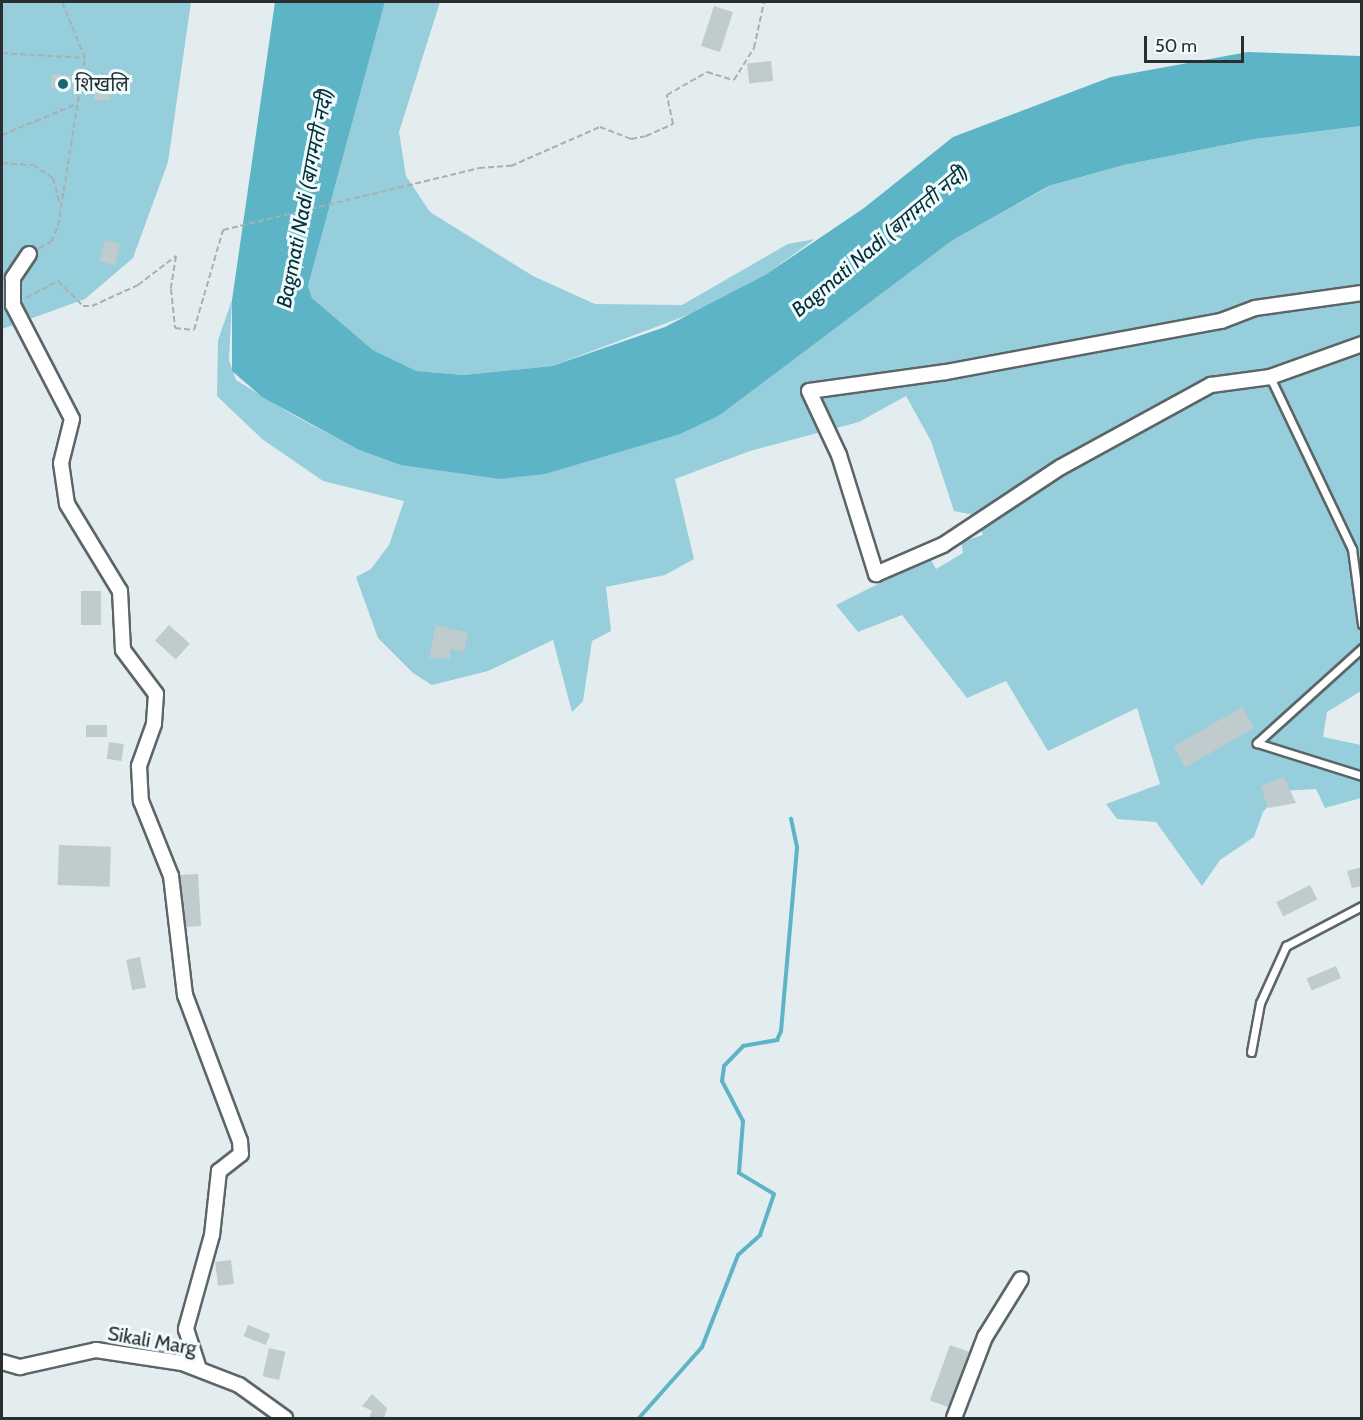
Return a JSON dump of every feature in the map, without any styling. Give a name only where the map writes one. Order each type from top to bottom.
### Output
[{"type":"street","points":[[30,254],[14,278],[13,306],[72,419],[61,463],[67,504],[120,591],[123,650],[156,694],[154,723],[140,766],[141,801],[171,876],[185,995],[240,1141],[241,1154],[219,1171],[212,1235],[186,1329],[199,1368]]},
{"type":"street","points":[[1362,292],[1255,308],[1221,321],[946,372],[809,391],[839,455],[876,574],[943,545],[1061,467],[1210,385],[1270,377],[1362,344]]},
{"type":"street","points":[[954,1419],[985,1337],[1021,1279]]},
{"type":"street","name":"Sikali Marg","points":[[2,1362],[20,1367],[96,1350],[199,1368],[239,1385],[285,1419]]},
{"type":"lane","points":[[1270,377],[1352,549],[1362,624]]},
{"type":"lane","points":[[1362,648],[1257,743],[1362,776]]},
{"type":"lane","points":[[1251,1052],[1260,1003],[1286,946],[1362,906]]},
{"type":"path","points":[[30,254],[51,242],[60,206],[85,58],[62,2]]},
{"type":"path","points":[[13,306],[58,281],[83,306],[92,306],[138,285],[176,256],[171,289],[175,328],[194,330],[223,231],[479,168],[511,166],[600,127],[631,139],[673,124],[668,95],[683,91],[707,72],[734,80],[754,48],[764,2]]},
{"type":"path","points":[[2,53],[85,58]]},
{"type":"path","points":[[2,135],[76,104]]},
{"type":"path","points":[[2,163],[33,165],[53,178],[60,206]]},
{"type":"shaded area","points":[[2,2],[191,2],[168,162],[133,258],[85,299],[2,329]]},
{"type":"shaded area","points":[[385,2],[440,2],[399,132],[406,176],[430,212],[533,276],[595,304],[682,305],[788,244],[815,239],[765,275],[696,312],[552,366],[464,375],[415,371],[373,350],[312,298],[308,286]]},
{"type":"shaded area","points":[[1361,126],[1361,691],[1327,712],[1323,737],[1361,745],[1361,798],[1325,808],[1316,789],[1281,791],[1263,812],[1254,837],[1220,860],[1202,886],[1156,822],[1117,819],[1106,804],[1160,784],[1137,708],[1048,751],[1006,681],[967,698],[902,615],[858,632],[836,605],[930,558],[936,569],[963,553],[961,542],[983,535],[975,515],[954,511],[931,441],[906,396],[859,422],[750,451],[675,479],[694,559],[665,575],[606,587],[611,631],[592,641],[583,701],[572,712],[553,640],[488,671],[432,685],[413,673],[378,638],[356,577],[371,569],[389,545],[404,501],[323,481],[262,439],[217,396],[218,340],[232,300],[229,360],[236,380],[293,415],[357,449],[545,474],[720,415],[953,240],[1050,186],[1124,165],[1255,139]]},
{"type":"water","name":"Bagmati Nadi (बागमती नदी)","points":[[275,2],[385,2],[308,286],[312,298],[373,350],[416,371],[464,375],[552,366],[665,327],[765,275],[864,208],[953,137],[1111,77],[1248,52],[1361,56],[1361,126],[1255,139],[1124,165],[1049,186],[953,240],[720,415],[680,434],[545,474],[500,479],[401,465],[357,449],[262,397],[232,371],[232,300]]},
{"type":"building","points":[[714,6],[733,12],[720,52],[701,46]]},
{"type":"building","points":[[771,61],[773,81],[749,83],[747,64]]},
{"type":"building","points":[[52,74],[72,76],[70,90],[51,88]]},
{"type":"building","points":[[94,89],[109,89],[109,100],[94,100]]},
{"type":"building","points":[[105,240],[121,244],[115,265],[100,261]]},
{"type":"building","points":[[81,591],[101,591],[101,625],[81,625]]},
{"type":"building","points":[[169,625],[190,644],[176,659],[155,641]]},
{"type":"building","points":[[436,625],[468,633],[464,652],[450,649],[450,659],[429,658]]},
{"type":"building","points":[[1242,707],[1254,728],[1186,767],[1174,746]]},
{"type":"building","points":[[86,725],[107,725],[107,737],[86,737]]},
{"type":"building","points":[[109,742],[124,744],[121,761],[107,759]]},
{"type":"building","points":[[1284,777],[1296,803],[1268,808],[1261,786]]},
{"type":"building","points":[[59,845],[111,847],[110,887],[58,885]]},
{"type":"building","points":[[1362,867],[1362,886],[1352,888],[1347,871]]},
{"type":"building","points":[[198,874],[201,926],[186,927],[180,875]]},
{"type":"building","points":[[1310,885],[1317,899],[1283,917],[1276,902]]},
{"type":"building","points":[[140,957],[146,987],[132,990],[126,960]]},
{"type":"building","points":[[1336,966],[1341,978],[1312,990],[1307,979]]},
{"type":"building","points":[[231,1260],[234,1284],[218,1286],[215,1262]]},
{"type":"building","points":[[248,1325],[270,1334],[266,1345],[244,1336]]},
{"type":"building","points":[[950,1345],[969,1352],[949,1407],[930,1400]]},
{"type":"building","points":[[269,1348],[286,1352],[279,1380],[262,1376]]},
{"type":"building","points":[[372,1394],[387,1408],[384,1419],[368,1419],[372,1411],[362,1406]]},
{"type":"waterway","points":[[639,1418],[702,1347],[738,1255],[760,1235],[774,1194],[739,1173],[743,1121],[722,1081],[724,1066],[743,1046],[777,1040],[781,1031],[797,847],[791,819]]},
{"type":"place","name":"शिखलि","points":[[63,84]]}]
